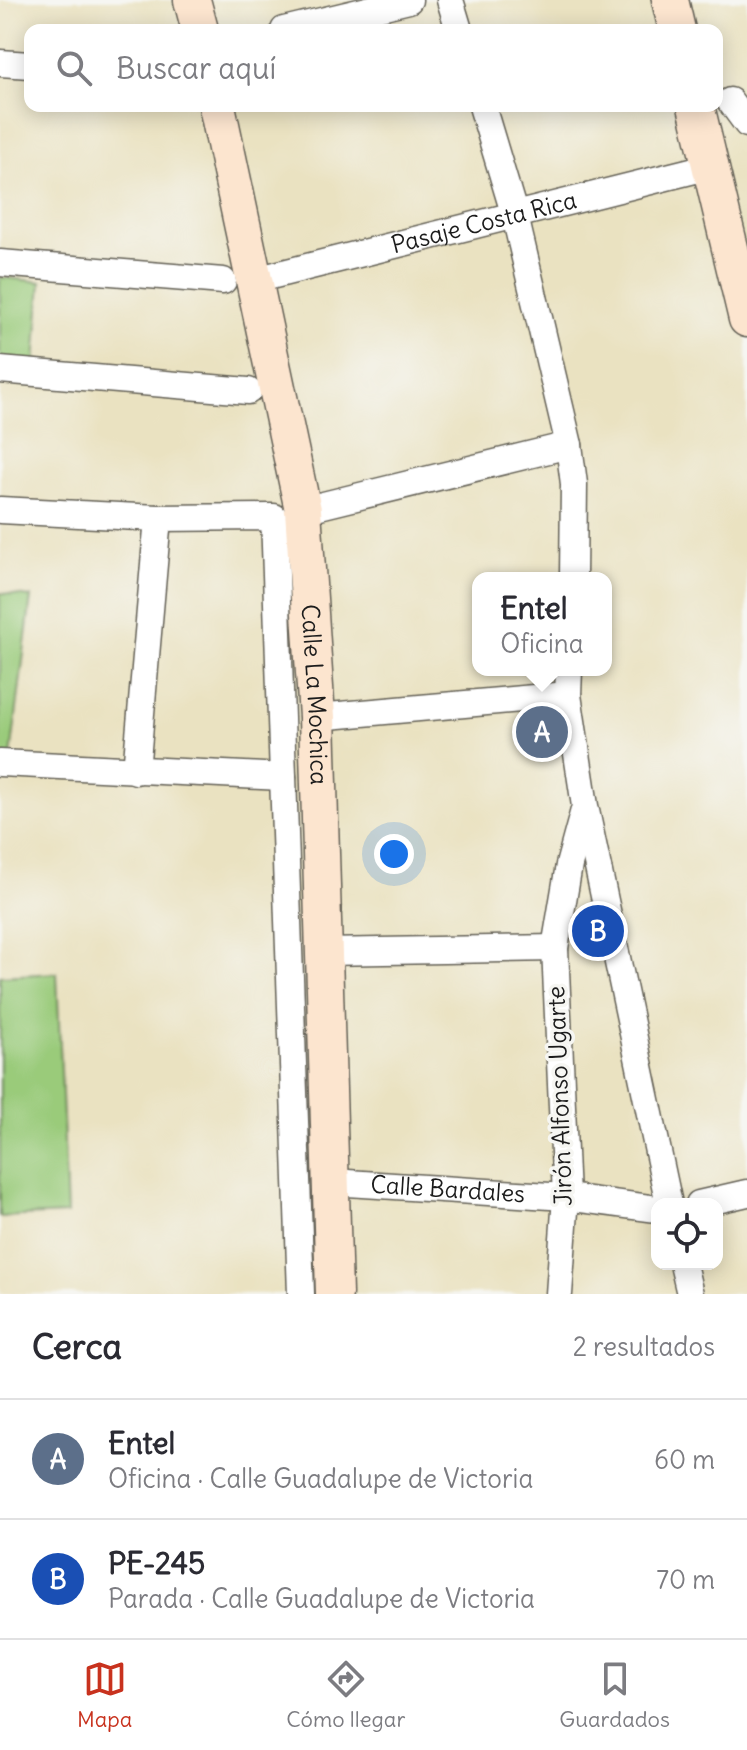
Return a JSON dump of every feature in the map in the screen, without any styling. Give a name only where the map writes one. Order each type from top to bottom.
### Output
[{"type":"street","points":[[192,0],[198,24]]},
{"type":"street","points":[[309,24],[409,0]]},
{"type":"street","points":[[450,0],[457,24]]},
{"type":"street","points":[[670,0],[676,24]]},
{"type":"street","points":[[0,63],[24,65]]},
{"type":"street","points":[[723,100],[747,124]]},
{"type":"street","name":"Calle La Mochica","points":[[218,112],[239,280],[288,513],[317,717],[334,1294]]},
{"type":"street","points":[[484,112],[515,216],[569,445],[574,484],[573,572]]},
{"type":"street","points":[[720,112],[711,166],[747,319]]},
{"type":"street","name":"Pasaje Costa Rica","points":[[0,263],[239,280],[515,216],[711,166]]},
{"type":"street","points":[[0,370],[248,391]]},
{"type":"street","points":[[0,510],[158,518],[288,513],[569,445]]},
{"type":"street","name":"Calle La Mochica","points":[[288,513],[283,777],[301,1294]]},
{"type":"street","points":[[136,771],[158,518]]},
{"type":"street","points":[[317,717],[569,683],[585,806],[668,1198]]},
{"type":"street","points":[[0,763],[283,777]]},
{"type":"street","name":"Jirón Alfonso Ugarte","points":[[559,1294],[566,1197],[555,948],[569,865],[585,806]]},
{"type":"street","points":[[324,952],[555,948]]},
{"type":"street","name":"Calle Bardales","points":[[332,1182],[566,1197],[651,1208]]},
{"type":"street","points":[[723,1198],[747,1193]]},
{"type":"street","points":[[684,1270],[690,1294]]},
{"type":"green space","points":[[0,277],[41,282],[35,364],[0,362]]},
{"type":"green space","points":[[0,593],[31,597],[11,756],[0,755]]},
{"type":"green space","points":[[57,973],[67,1214],[0,1217],[0,976]]},
{"type":"place","name":"Entel","points":[[542,732]]},
{"type":"place","name":"PE-245","points":[[598,931]]}]
